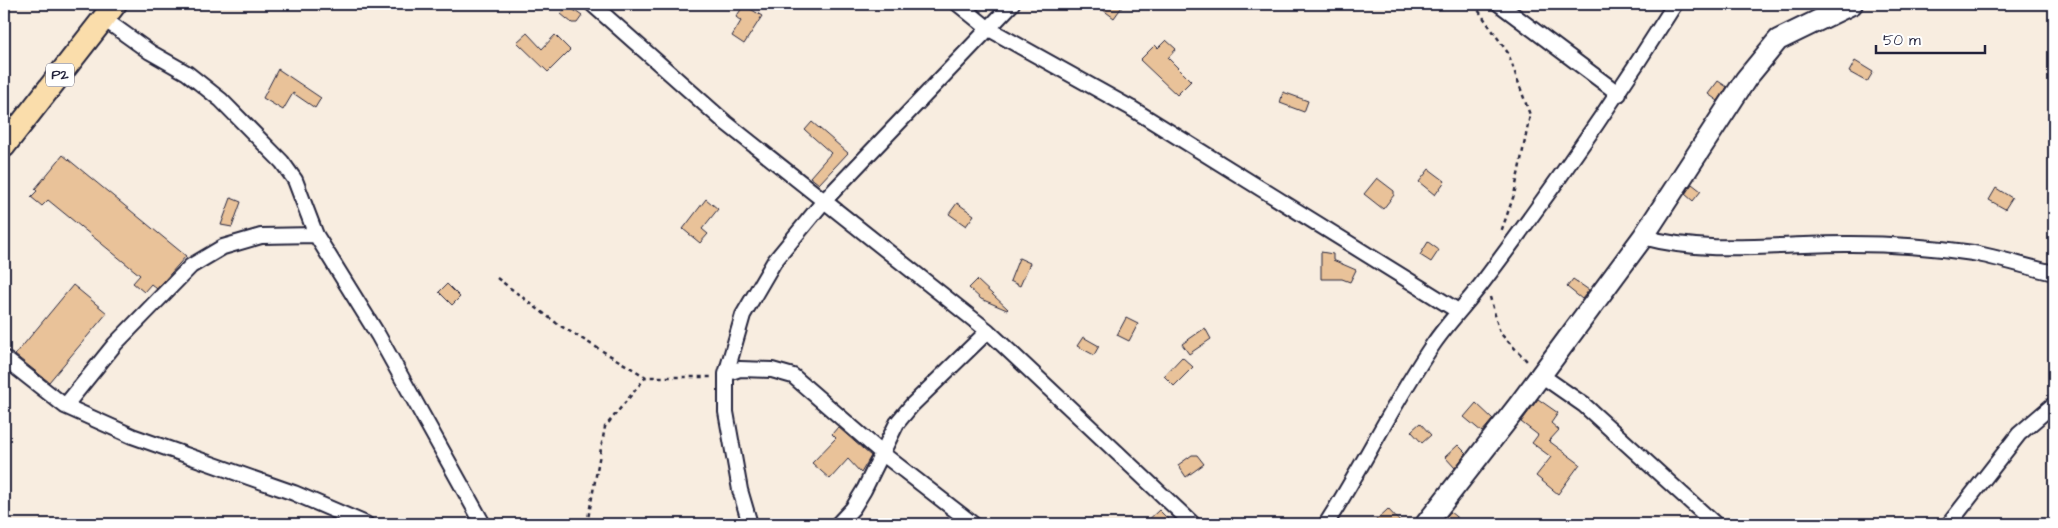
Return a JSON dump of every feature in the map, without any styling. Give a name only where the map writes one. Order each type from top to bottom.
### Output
[{"type":"main road","points":[[1426,524],[1541,375],[1643,237],[1746,79],[1764,55],[1778,40],[1852,4]]},
{"type":"main road","name":"P2","points":[[4,146],[110,12]]},
{"type":"street","points":[[592,4],[726,123],[988,331],[1192,524]]},
{"type":"street","points":[[958,4],[989,29],[1131,108],[1458,311]]},
{"type":"street","points":[[750,524],[740,490],[726,412],[726,374],[743,315],[774,262],[824,201],[1012,4]]},
{"type":"street","points":[[1499,4],[1619,94]]},
{"type":"street","points":[[1326,524],[1394,404],[1458,311],[1485,280],[1619,94],[1675,4]]},
{"type":"street","points":[[110,12],[150,52],[187,74],[221,100],[282,162],[295,180],[316,235],[378,335],[483,524]]},
{"type":"street","points":[[65,406],[115,344],[191,266],[223,247],[261,236],[316,235]]},
{"type":"street","points":[[1643,237],[1673,245],[1701,248],[1852,244],[1915,247],[1974,253],[2054,273]]},
{"type":"street","points":[[838,524],[853,508],[883,454],[897,423],[912,405],[988,331]]},
{"type":"street","points":[[4,358],[65,406],[132,436],[294,493],[366,524]]},
{"type":"street","points":[[726,374],[740,369],[772,370],[794,376],[883,454],[973,524]]},
{"type":"street","points":[[1541,375],[1584,405],[1715,524]]},
{"type":"street","points":[[1949,524],[2019,434],[2054,404]]},
{"type":"path","points":[[1474,4],[1508,53],[1530,115],[1514,195],[1500,238]]},
{"type":"path","points":[[497,278],[560,325],[646,378],[714,378],[726,374]]},
{"type":"path","points":[[1485,280],[1500,333],[1541,375]]},
{"type":"path","points":[[587,524],[605,427],[646,378]]},
{"type":"building","points":[[1095,4],[1124,4],[1114,18]]},
{"type":"building","points":[[744,5],[762,16],[744,44],[732,36],[741,21],[736,17]]},
{"type":"building","points":[[568,6],[582,16],[577,23],[572,23],[561,14]]},
{"type":"building","points":[[527,33],[542,49],[555,35],[570,50],[548,72],[517,42]]},
{"type":"building","points":[[1166,40],[1176,49],[1168,58],[1191,81],[1177,95],[1140,60],[1155,45],[1158,48]]},
{"type":"building","points":[[1855,61],[1873,72],[1867,82],[1849,72]]},
{"type":"building","points":[[278,69],[321,98],[315,108],[293,93],[283,110],[263,98]]},
{"type":"building","points":[[1718,81],[1727,87],[1718,101],[1708,94]]},
{"type":"building","points":[[1283,92],[1308,101],[1304,112],[1280,103]]},
{"type":"building","points":[[812,122],[848,153],[819,184],[810,177],[831,153],[805,130]]},
{"type":"building","points":[[63,155],[186,256],[157,289],[151,284],[144,292],[133,283],[140,275],[48,200],[42,206],[31,197],[37,191],[35,189]]},
{"type":"building","points":[[1429,169],[1445,181],[1435,195],[1419,182]]},
{"type":"building","points":[[1377,178],[1394,191],[1394,195],[1383,209],[1364,194]]},
{"type":"building","points":[[1692,184],[1701,191],[1693,201],[1685,194]]},
{"type":"building","points":[[1996,188],[2012,198],[2005,209],[1989,200]]},
{"type":"building","points":[[231,198],[241,202],[232,227],[221,225]]},
{"type":"building","points":[[706,199],[718,209],[702,229],[708,234],[700,243],[683,229]]},
{"type":"building","points":[[957,203],[974,215],[966,226],[949,214]]},
{"type":"building","points":[[1428,242],[1439,250],[1431,262],[1420,255]]},
{"type":"building","points":[[1321,252],[1333,254],[1333,260],[1356,270],[1350,282],[1342,279],[1321,279]]},
{"type":"building","points":[[1019,258],[1030,263],[1020,286],[1010,281]]},
{"type":"building","points":[[1573,279],[1589,290],[1582,299],[1567,287]]},
{"type":"building","points":[[977,280],[1008,309],[981,299],[969,288]]},
{"type":"building","points":[[447,284],[460,297],[452,305],[439,292]]},
{"type":"building","points":[[73,285],[107,313],[49,382],[15,355]]},
{"type":"building","points":[[1126,318],[1138,324],[1129,341],[1117,335]]},
{"type":"building","points":[[1205,328],[1211,339],[1189,354],[1182,344]]},
{"type":"building","points":[[1083,337],[1099,346],[1094,355],[1077,346]]},
{"type":"building","points":[[1182,357],[1193,367],[1174,386],[1164,376]]},
{"type":"building","points":[[1538,399],[1558,413],[1551,423],[1559,430],[1549,441],[1580,464],[1558,494],[1536,476],[1551,457],[1532,443],[1538,435],[1521,422]]},
{"type":"building","points":[[1476,403],[1493,419],[1482,432],[1464,417]]},
{"type":"building","points":[[1420,423],[1431,435],[1422,443],[1411,431]]},
{"type":"building","points":[[838,427],[871,456],[861,473],[848,459],[830,479],[812,463],[836,438],[832,434]]},
{"type":"building","points":[[1458,445],[1466,453],[1455,468],[1445,457]]},
{"type":"building","points":[[1192,455],[1197,455],[1204,464],[1186,477],[1178,465]]},
{"type":"building","points":[[1388,509],[1402,524],[1372,524]]},
{"type":"building","points":[[1159,510],[1173,524],[1144,524]]},
{"type":"building","points":[[1450,512],[1465,524],[1441,524]]}]
